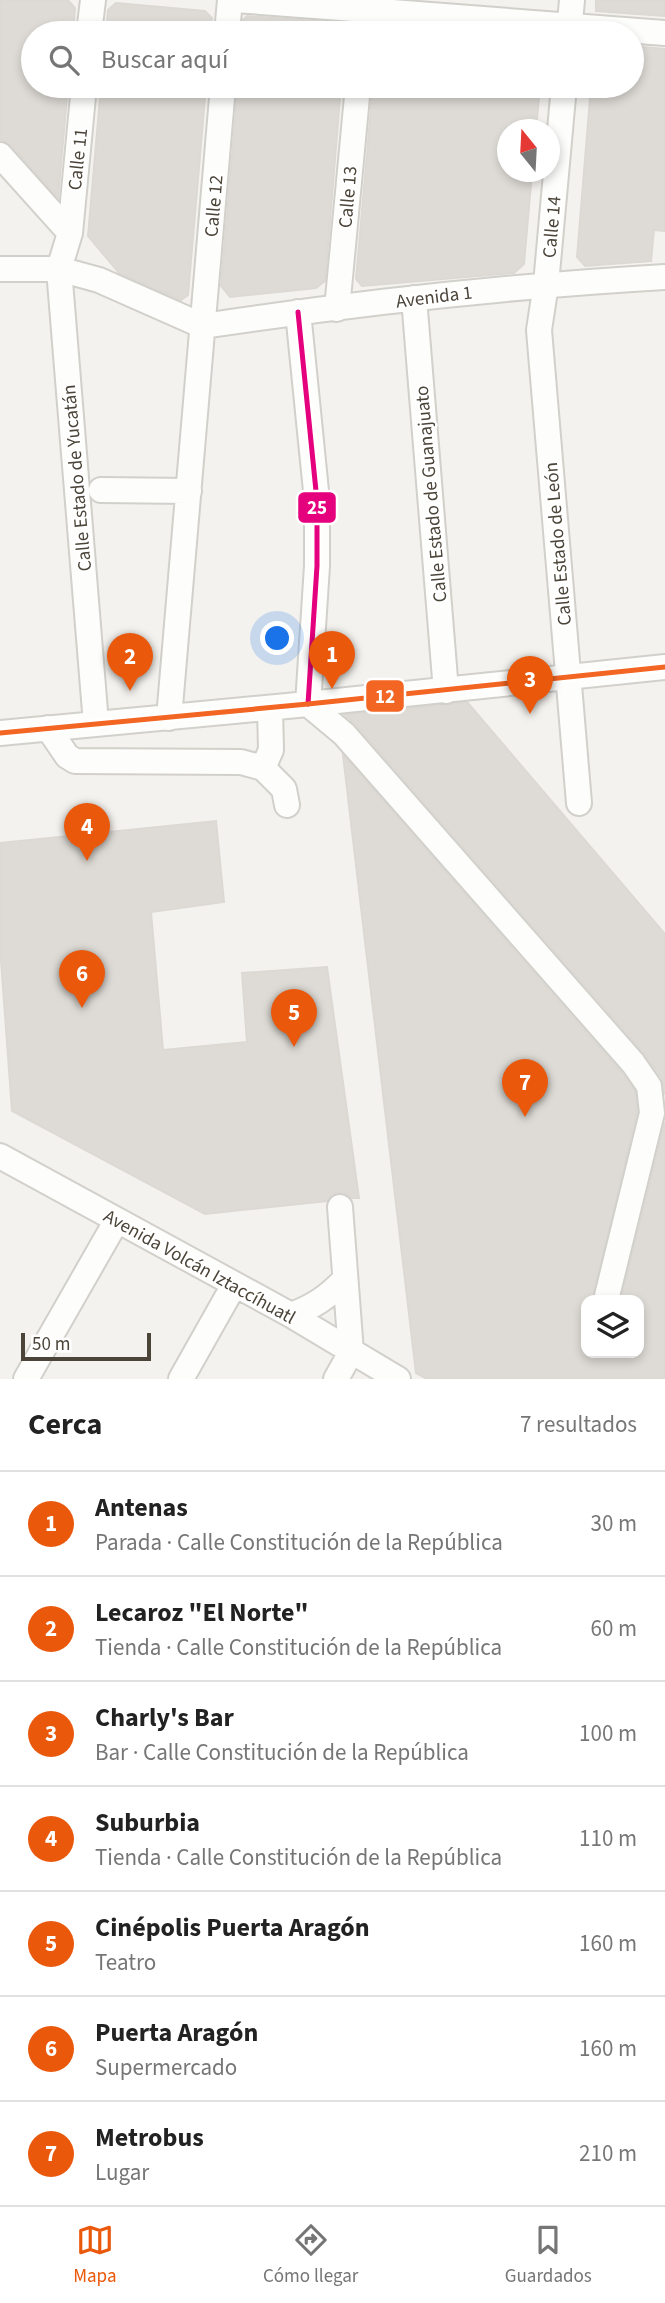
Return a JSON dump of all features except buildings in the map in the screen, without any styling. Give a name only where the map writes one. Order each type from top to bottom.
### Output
[{"type":"street","points":[[90,21],[93,0]]},
{"type":"street","points":[[228,21],[230,0]]},
{"type":"street","points":[[236,0],[460,21]]},
{"type":"street","points":[[570,21],[572,0]]},
{"type":"street","points":[[644,32],[665,33]]},
{"type":"street","name":"Calle 11","points":[[70,233],[83,98]]},
{"type":"street","name":"Calle 12","points":[[203,326],[222,98]]},
{"type":"street","name":"Calle 13","points":[[337,309],[357,98]]},
{"type":"street","name":"Calle 14","points":[[546,284],[563,98]]},
{"type":"street","points":[[0,155],[70,233]]},
{"type":"street","name":"Calle Estado de Yucatán","points":[[70,233],[59,268],[96,724]]},
{"type":"street","points":[[0,270],[59,268],[99,280],[203,326],[169,718]]},
{"type":"street","name":"Avenida 1","points":[[203,326],[414,298],[546,284],[665,277]]},
{"type":"street","name":"Calle Estado de León","points":[[546,284],[539,330],[579,803]]},
{"type":"street","name":"Calle Estado de Guanajuato","points":[[414,298],[446,691]]},
{"type":"street","points":[[298,312],[317,501],[317,566],[308,705]]},
{"type":"street","points":[[101,490],[189,491]]},
{"type":"street","points":[[0,733],[308,705],[568,675],[665,667]]},
{"type":"street","points":[[308,705],[353,745],[633,1063],[649,1086],[652,1113],[607,1295]]},
{"type":"street","points":[[263,768],[271,750],[270,708]]},
{"type":"street","points":[[48,728],[68,756],[75,761],[241,762],[263,768],[284,789],[287,805]]},
{"type":"street","name":"Avenida Volcán Iztaccíhuatl","points":[[0,1156],[290,1315],[398,1379]]},
{"type":"street","points":[[336,1379],[351,1352],[340,1207]]},
{"type":"street","points":[[26,1379],[117,1220]]},
{"type":"street","points":[[290,1315],[320,1302],[344,1280]]},
{"type":"street","points":[[181,1379],[234,1285]]},
{"type":"transit line","name":"25","points":[[298,312],[317,501],[317,566],[308,704]]},
{"type":"transit line","name":"12","points":[[0,733],[665,667]]},
{"type":"place","name":"Antenas","points":[[332,689]]},
{"type":"place","name":"Lecaroz \"El Norte\"","points":[[130,691]]},
{"type":"place","name":"Charly's Bar","points":[[530,714]]},
{"type":"place","name":"Suburbia","points":[[87,861]]},
{"type":"place","name":"Puerta Aragón","points":[[82,1008]]},
{"type":"place","name":"Cinépolis Puerta Aragón","points":[[294,1047]]},
{"type":"place","name":"Metrobus","points":[[525,1117]]}]
